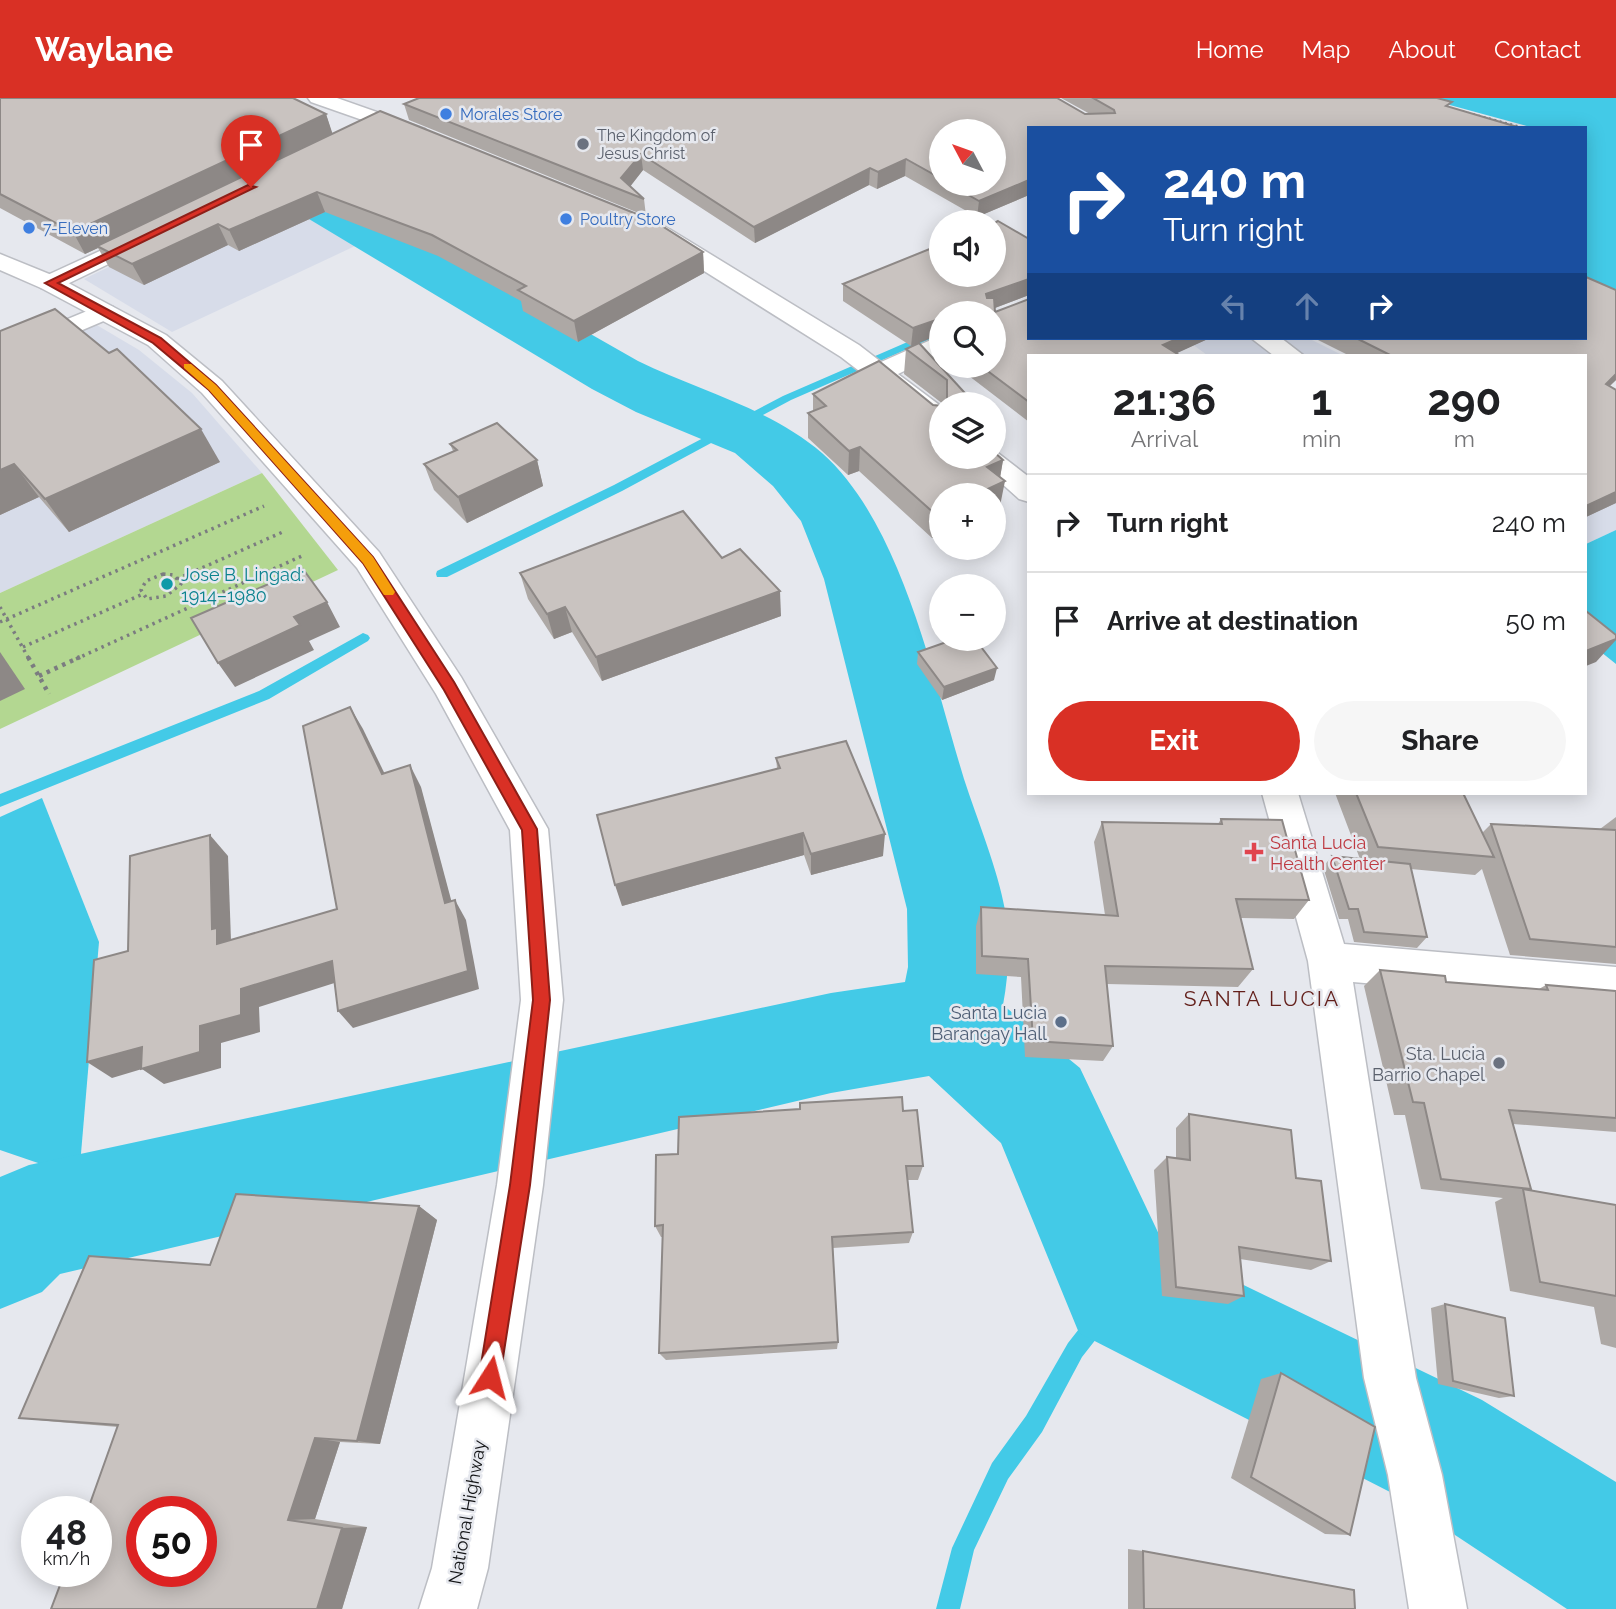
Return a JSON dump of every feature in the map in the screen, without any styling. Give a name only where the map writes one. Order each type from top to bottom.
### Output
[{"type":"street","points":[[318,98],[433,139]]},
{"type":"street","points":[[357,135],[410,107]]},
{"type":"street","points":[[50,283],[171,225]]},
{"type":"street","points":[[640,225],[666,235],[850,351],[929,411]]},
{"type":"street","name":"National Highway","points":[[0,261],[50,283],[157,340],[212,387],[368,560],[449,686],[529,829],[542,1000],[520,1185],[460,1569],[448,1609]]},
{"type":"street","points":[[0,357],[104,312]]},
{"type":"street","points":[[1267,340],[1288,354]]},
{"type":"street","points":[[878,370],[929,348]]},
{"type":"street","points":[[1001,469],[1027,490]]},
{"type":"street","points":[[1281,795],[1329,961],[1390,1378],[1415,1475],[1437,1609]]},
{"type":"street","points":[[1329,961],[1616,986]]},
{"type":"path","points":[[1449,107],[1517,126]]},
{"type":"path","points":[[0,622],[264,506]]},
{"type":"path","points":[[177,579],[285,531]]},
{"type":"path","points":[[39,676],[304,555]]},
{"type":"path","points":[[163,574],[174,575],[181,584],[175,592],[160,599],[147,599],[144,594],[141,590],[146,581],[163,574]]},
{"type":"path","points":[[23,647],[144,594]]},
{"type":"path","points":[[0,607],[49,694]]},
{"type":"shaded area","points":[[273,187],[287,191],[370,239],[172,332],[84,279]]},
{"type":"shaded area","points":[[95,324],[139,350],[192,393],[262,473],[0,593],[0,365]]},
{"type":"shaded area","points":[[1160,340],[1312,340],[1340,354],[1206,354],[1192,344]]},
{"type":"shaded area","points":[[1587,391],[1616,405],[1616,530],[1587,544]]},
{"type":"green space","points":[[262,473],[338,570],[0,729],[0,593]]},
{"type":"water","points":[[1424,98],[1616,98],[1616,292],[1587,278],[1587,126],[1527,126]]},
{"type":"water","points":[[1616,530],[1616,664],[1587,641],[1587,544]]},
{"type":"water","points":[[42,798],[99,942],[79,1177],[0,1150],[0,817]]},
{"type":"building","points":[[0,98],[293,98],[326,114],[73,232],[0,194]]},
{"type":"building","points":[[419,98],[1057,98],[1085,114],[1115,113],[1093,98],[1437,98],[1452,102],[1446,106],[1514,126],[1027,126],[1027,181],[1006,190],[1006,119],[929,119],[929,172],[906,159],[878,172],[870,168],[754,227],[641,154],[621,178],[644,199],[404,104]]},
{"type":"building","points":[[380,111],[654,221],[703,252],[574,321],[518,290],[526,286],[432,235],[317,192],[229,230],[218,224],[132,264],[97,246]]},
{"type":"building","points":[[970,196],[991,196],[979,201]]},
{"type":"building","points":[[1006,226],[1027,238],[1027,280],[986,294],[987,298],[994,298],[994,301],[929,301],[929,322],[913,328],[843,284],[929,249],[929,287],[1006,287]]},
{"type":"building","points":[[1587,277],[1616,290],[1616,374],[1606,384],[1616,390],[1616,492],[1587,506],[1587,354],[1388,354],[1360,340],[1587,340]]},
{"type":"building","points":[[1027,300],[1027,340],[1174,340],[1163,345],[1177,354],[1027,354],[1027,400],[997,378],[1006,378],[1006,308]]},
{"type":"building","points":[[55,309],[109,353],[117,349],[201,429],[45,499],[14,464],[0,470],[0,331]]},
{"type":"building","points":[[919,343],[929,354],[929,366],[906,349]]},
{"type":"building","points":[[879,361],[929,402],[929,469],[990,469],[1005,481],[929,483],[929,509],[860,447],[849,451],[808,413],[826,406],[813,394]]},
{"type":"building","points":[[944,378],[951,378],[964,392],[947,392],[947,380]]},
{"type":"building","points":[[497,423],[537,460],[458,497],[424,464],[457,450],[450,444]]},
{"type":"building","points":[[683,511],[722,558],[740,549],[780,591],[596,657],[565,607],[547,614],[520,573]]},
{"type":"building","points":[[303,569],[327,602],[294,617],[300,625],[218,663],[191,618]]},
{"type":"building","points":[[1587,612],[1616,635],[1616,639],[1587,651]]},
{"type":"building","points":[[929,648],[929,651],[984,651],[997,668],[944,687],[918,652]]},
{"type":"building","points":[[350,707],[382,774],[410,765],[445,903],[455,900],[468,971],[338,1011],[332,961],[241,989],[241,1015],[200,1026],[200,1052],[141,1069],[142,1047],[87,1062],[94,960],[128,951],[130,856],[210,835],[212,929],[217,928],[217,944],[337,909],[303,726]]},
{"type":"building","points":[[846,741],[885,834],[811,854],[803,833],[615,885],[597,815],[780,768],[776,758]]},
{"type":"building","points":[[1357,795],[1464,795],[1494,857],[1378,847]]},
{"type":"building","points":[[1221,819],[1282,820],[1288,842],[1293,843],[1309,900],[1236,899],[1253,969],[1105,966],[1113,1046],[1033,1041],[1028,959],[982,956],[981,907],[1118,916],[1102,822],[1222,824]]},
{"type":"building","points":[[1491,824],[1616,830],[1616,947],[1530,939]]},
{"type":"building","points":[[1332,856],[1410,864],[1427,937],[1364,932],[1358,909],[1349,909]]},
{"type":"building","name":"Sta. Lucia Barrio Chapel","points":[[1380,970],[1445,976],[1446,982],[1548,990],[1546,985],[1616,991],[1616,1118],[1509,1110],[1531,1189],[1441,1179],[1424,1103],[1413,1102]]},
{"type":"building","points":[[902,1097],[903,1111],[917,1110],[923,1166],[906,1166],[913,1232],[832,1237],[838,1342],[659,1353],[663,1225],[655,1226],[656,1155],[678,1154],[679,1117],[800,1109],[800,1103]]},
{"type":"building","points":[[1189,1114],[1291,1130],[1296,1178],[1321,1181],[1331,1261],[1239,1247],[1244,1296],[1176,1287],[1167,1157],[1190,1160]]},
{"type":"building","points":[[1523,1189],[1616,1205],[1616,1296],[1540,1282]]},
{"type":"building","points":[[236,1194],[419,1206],[357,1441],[315,1438],[288,1520],[342,1528],[317,1609],[51,1609],[59,1587],[112,1587],[112,1496],[93,1496],[118,1425],[19,1418],[89,1256],[210,1265]]},
{"type":"building","points":[[1445,1304],[1505,1318],[1514,1396],[1453,1381]]},
{"type":"building","points":[[1281,1373],[1375,1427],[1350,1535],[1251,1477]]},
{"type":"building","points":[[1143,1551],[1354,1590],[1355,1609],[1144,1609]]},
{"type":"waterway","points":[[12,98],[174,140],[283,181],[615,375],[660,398],[759,438],[798,470],[835,514],[863,579],[956,909],[959,967],[947,1024]]},
{"type":"waterway","points":[[442,574],[618,488],[787,398],[929,336]]},
{"type":"waterway","points":[[0,801],[264,695],[363,638]]},
{"type":"waterway","points":[[0,1250],[29,1223],[831,1043],[947,1024]]},
{"type":"waterway","points":[[947,1024],[1041,1106],[1122,1290],[1436,1446],[1616,1560]]},
{"type":"waterway","points":[[0,1211],[29,1223]]},
{"type":"waterway","points":[[948,1609],[963,1548],[1000,1471],[1034,1424],[1075,1350],[1122,1290]]},
{"type":"slow traffic","points":[[187,366],[212,387],[368,560],[388,592]]},
{"type":"place","name":"Morales Store","points":[[446,114]]},
{"type":"place","name":"The Kingdom of Jesus Christ","points":[[583,144]]},
{"type":"place","name":"Poultry Store","points":[[566,219]]},
{"type":"place","name":"7-Eleven","points":[[29,228]]},
{"type":"place","name":"Jose B. Lingad: 1914–1980","points":[[167,584]]},
{"type":"place","name":"Santa Lucia Health Center","points":[[1254,852]]},
{"type":"place","name":"Santa Lucia Barangay Hall","points":[[1061,1022]]},
{"type":"place","name":"Sta. Lucia Barrio Chapel","points":[[1499,1063]]},
{"type":"district","name":"SANTA LUCIA","points":[[1262,998]]},
{"type":"route","points":[[251,187],[50,283],[157,340],[212,387],[368,560],[449,686],[529,829],[542,1000],[520,1185],[490,1377]]}]
